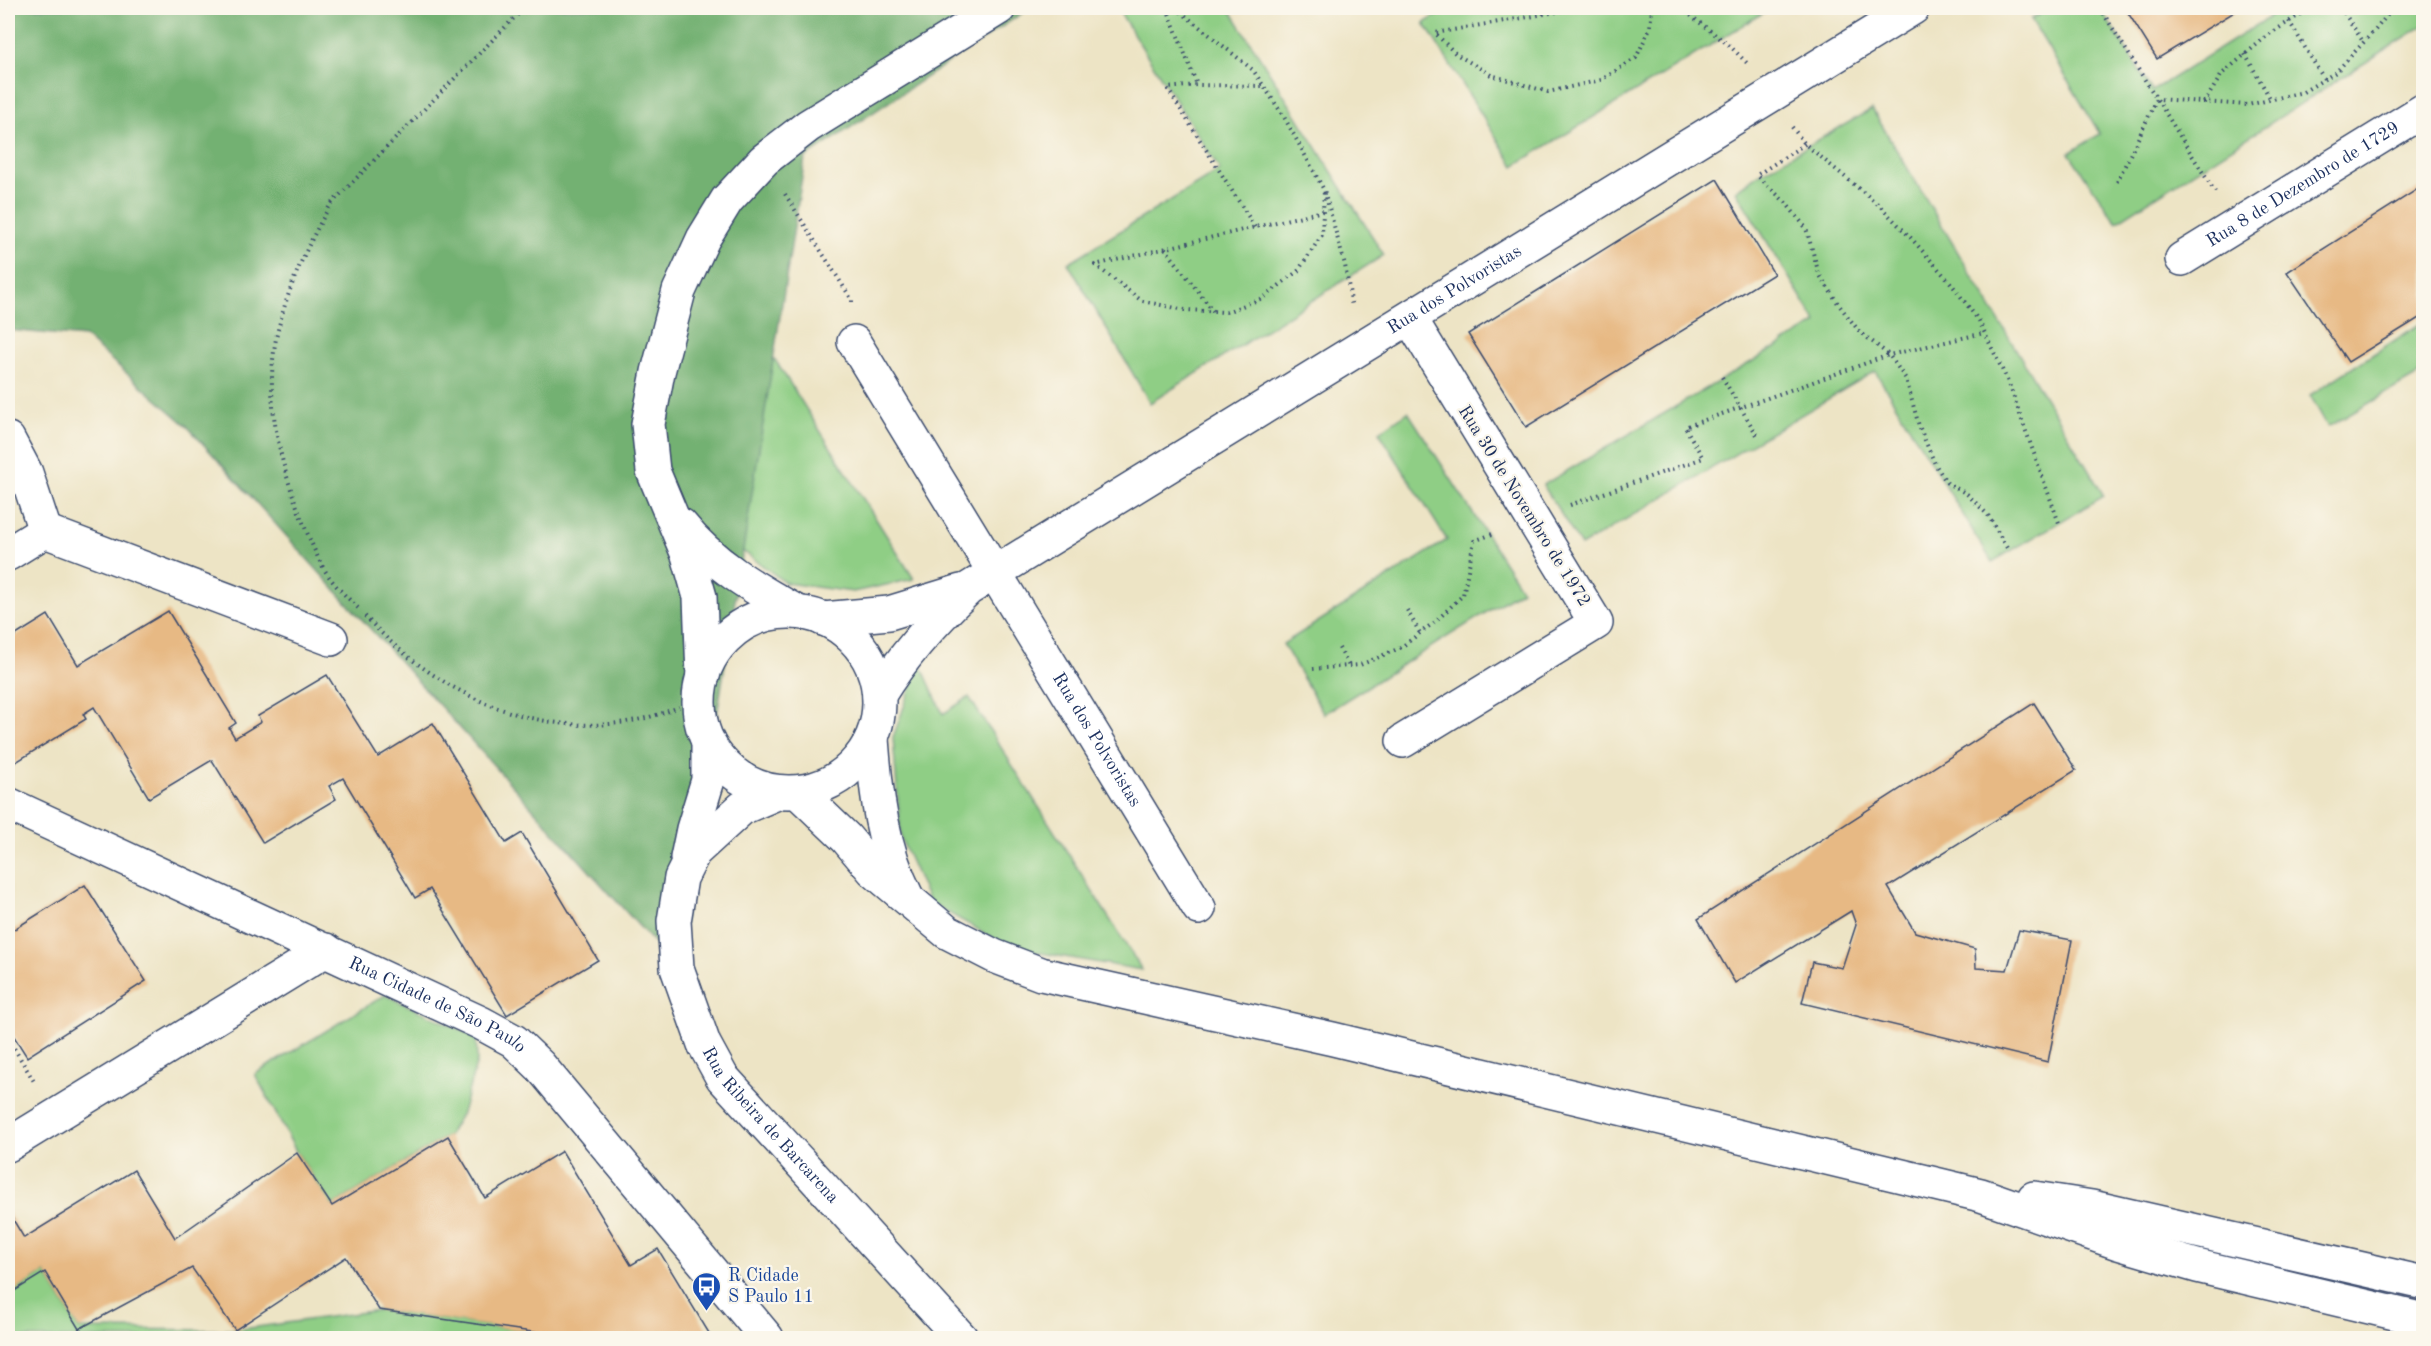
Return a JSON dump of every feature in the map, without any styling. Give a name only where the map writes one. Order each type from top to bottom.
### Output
[{"type":"street","points":[[666,504],[700,548],[752,587],[844,631],[862,649],[874,670],[879,695],[879,718],[872,739],[860,760],[842,776],[821,787],[788,792],[757,787],[737,776],[721,761],[708,742],[701,721],[700,597],[688,555],[666,504],[653,471],[648,424],[658,372],[679,291],[703,238],[721,210],[764,160],[808,126],[999,8]]},
{"type":"street","name":"Rua dos Polvoristas","points":[[879,695],[898,665],[923,634],[981,581],[1913,8]]},
{"type":"street","name":"Rua 8 de Dezembro de 1729","points":[[2182,259],[2424,110]]},
{"type":"street","name":"Rua 30 de Novembro de 1972","points":[[1403,741],[1596,622],[1410,318]]},
{"type":"street","name":"Rua dos Polvoristas","points":[[854,342],[981,581],[1199,908]]},
{"type":"street","points":[[8,439],[26,473],[45,531]]},
{"type":"street","points":[[8,554],[45,531]]},
{"type":"street","points":[[45,531],[331,639]]},
{"type":"street","name":"Rua dos Polvoristas","points":[[810,615],[889,613],[981,581]]},
{"type":"street","points":[[701,687],[716,649],[738,627],[766,615],[810,615]]},
{"type":"street","points":[[872,739],[874,775],[884,829],[901,884],[911,904]]},
{"type":"street","name":"Rua Ribeira de Barcarena","points":[[685,869],[693,829],[708,780],[708,742]]},
{"type":"street","points":[[788,792],[846,838],[873,870],[947,932],[994,956],[1041,974],[1333,1039],[1981,1195],[2118,1243],[2197,1266],[2424,1320]]},
{"type":"street","name":"Rua Ribeira de Barcarena","points":[[788,792],[742,808],[693,852],[681,878],[674,921],[677,968],[704,1044],[722,1077],[961,1338]]},
{"type":"street","name":"Rua Cidade de São Paulo","points":[[8,804],[326,950],[481,1023],[514,1041],[540,1066],[767,1338]]},
{"type":"street","points":[[8,1145],[326,950]]},
{"type":"street","points":[[1981,1195],[2033,1198],[2092,1207],[2424,1283]]},
{"type":"path","points":[[524,8],[331,204],[310,240],[289,289],[277,336],[272,396],[278,449],[295,503],[330,578],[376,629],[407,658],[449,685],[529,719],[569,725],[613,724],[645,718],[701,687]]},
{"type":"path","points":[[1167,8],[1197,85]]},
{"type":"path","points":[[1176,8],[1253,70],[1283,115],[1324,190],[1345,266],[1359,350]]},
{"type":"path","points":[[1540,8],[1544,14]]},
{"type":"path","points":[[1580,8],[1436,33],[1456,54],[1491,75],[1548,92],[1601,80],[1636,58],[1650,28],[1652,8]]},
{"type":"path","points":[[1681,8],[1730,46],[1750,66],[1768,97],[1805,144],[1880,205],[1950,282],[1979,321],[2010,384],[2059,524]]},
{"type":"path","points":[[2100,8],[2236,226]]},
{"type":"path","points":[[2204,102],[2222,74],[2245,54],[2289,21],[2317,8]]},
{"type":"path","points":[[2341,8],[2364,42]]},
{"type":"path","points":[[2157,99],[2248,105],[2303,92],[2336,72],[2393,8]]},
{"type":"path","points":[[2289,21],[2324,79]]},
{"type":"path","points":[[2245,54],[2271,100]]},
{"type":"path","points":[[1255,227],[1167,88],[1197,85],[1263,86]]},
{"type":"path","points":[[2117,182],[2157,99]]},
{"type":"path","points":[[1805,144],[1757,175],[1786,203],[1806,228],[1819,274],[1839,305],[1859,331],[1889,355],[1906,380],[1919,426],[1935,464],[1947,483],[1967,494],[1988,515],[2007,548]]},
{"type":"path","points":[[764,160],[852,300],[854,342]]},
{"type":"path","points":[[1323,211],[1095,265],[1142,301],[1185,310],[1226,312],[1263,298],[1298,270],[1322,235],[1324,190]]},
{"type":"path","points":[[1165,248],[1213,312]]},
{"type":"path","points":[[1313,669],[1360,665],[1400,648],[1420,633],[1463,595],[1474,541],[1703,458],[1685,427],[1889,355],[1984,333]]},
{"type":"path","points":[[1722,377],[1757,435]]},
{"type":"path","points":[[1407,610],[1420,633]]},
{"type":"path","points":[[1339,648],[1349,666]]},
{"type":"path","points":[[8,1038],[56,1116]]},
{"type":"green space","points":[[8,8],[1030,8],[805,158],[677,968],[186,425],[85,337],[8,330]]},
{"type":"green space","points":[[1117,8],[1229,8],[1384,255],[1150,403],[1068,263],[1220,170]]},
{"type":"green space","points":[[1449,8],[1771,8],[1514,166],[1424,23]]},
{"type":"green space","points":[[2050,8],[2100,8],[2152,91],[2284,8],[2423,8],[2424,25],[2116,222],[2069,153],[2100,134],[2031,19]]},
{"type":"green space","points":[[1872,109],[2104,496],[1992,562],[1875,371],[1581,546],[1543,485],[1817,323],[1736,191],[1757,175]]},
{"type":"green space","points":[[727,284],[914,579],[853,592],[786,583],[717,532]]},
{"type":"green space","points":[[2423,322],[2423,372],[2328,427],[2310,395]]},
{"type":"green space","points":[[1408,412],[1522,590],[1324,714],[1283,644],[1447,540],[1379,432]]},
{"type":"green space","points":[[920,663],[943,714],[969,697],[1142,970],[1011,948],[929,902],[901,839],[893,737]]},
{"type":"green space","points":[[385,995],[476,1037],[477,1061],[462,1113],[448,1136],[332,1206],[297,1153],[255,1074]]},
{"type":"green space","points":[[45,1272],[79,1329],[235,1330],[379,1310],[539,1333],[545,1338],[8,1338],[8,1295]]},
{"type":"building","points":[[2125,8],[2241,8],[2157,59]]},
{"type":"building","points":[[1717,179],[1774,274],[1526,427],[1468,334]]},
{"type":"building","points":[[2424,185],[2424,315],[2348,362],[2287,272]]},
{"type":"building","points":[[168,611],[236,723],[229,728],[235,738],[261,722],[258,716],[327,675],[378,757],[433,723],[506,843],[522,833],[598,960],[507,1015],[430,889],[415,898],[343,778],[329,786],[336,799],[263,843],[212,760],[149,798],[94,707],[83,714],[86,719],[8,767],[8,640],[48,615],[78,665]]},
{"type":"building","points":[[2034,703],[2076,770],[1888,887],[1915,932],[1975,949],[1976,968],[2007,970],[2019,930],[2072,940],[2048,1062],[1802,1003],[1812,962],[1842,968],[1856,925],[1851,911],[1735,983],[1698,919]]},
{"type":"building","points":[[85,885],[146,981],[27,1057],[8,1027],[8,933]]},
{"type":"building","points":[[448,1136],[485,1198],[562,1151],[631,1265],[658,1249],[712,1338],[545,1338],[539,1333],[379,1310],[346,1257],[235,1330],[192,1268],[79,1329],[45,1272],[8,1295],[8,1211],[24,1238],[134,1170],[175,1238],[297,1153],[332,1206]]},
{"type":"place","name":"R Cidade S Paulo 11","points":[[707,1312]]}]
